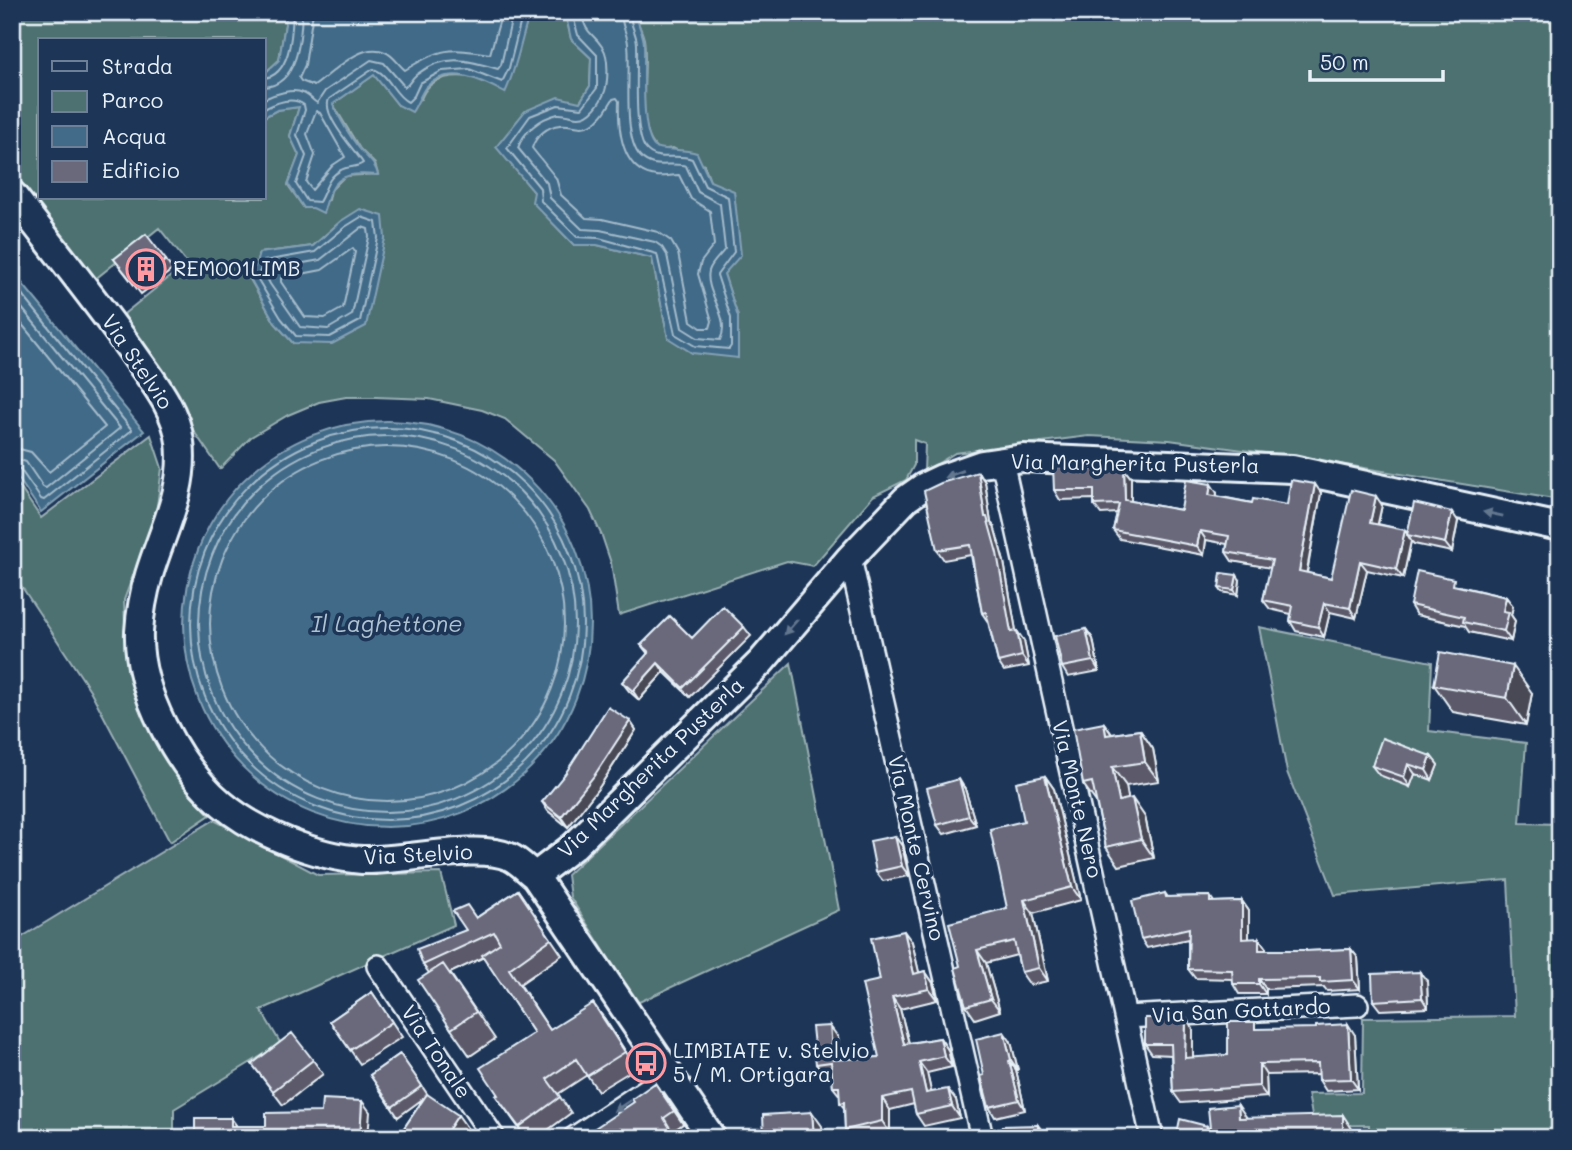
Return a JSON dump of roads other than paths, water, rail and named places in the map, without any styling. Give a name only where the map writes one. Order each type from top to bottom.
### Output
[{"type":"street","name":"Via Stelvio","points":[[12,194],[100,306],[172,410],[180,442],[179,488],[149,576],[139,633],[145,681],[166,732],[194,777],[222,804],[256,827],[310,848],[363,860],[480,851],[509,856],[535,876],[712,1138]]},
{"type":"street","name":"Via Margherita Pusterla","points":[[535,876],[574,846],[761,662],[850,558],[906,499],[923,487],[982,464],[1023,458],[1292,469],[1560,527]]},
{"type":"street","name":"Via Monte Nero","points":[[1002,461],[1152,1138]]},
{"type":"street","name":"Via Monte Cervino","points":[[850,558],[982,1138]]},
{"type":"street","name":"Via Tonale","points":[[378,966],[494,1138]]},
{"type":"street","name":"Via San Gottardo","points":[[1125,1017],[1357,1005]]},
{"type":"street","points":[[574,1138],[669,1075]]},
{"type":"water","points":[[287,12],[530,12],[505,93],[466,76],[445,76],[426,87],[412,112],[398,105],[374,75],[333,104],[348,132],[373,163],[378,175],[351,175],[340,180],[330,193],[323,213],[313,208],[304,208],[288,184],[299,155],[290,136],[299,107],[277,110],[266,116],[266,72],[279,60]]},
{"type":"water","points":[[565,12],[638,12],[644,40],[644,99],[650,140],[657,148],[697,153],[710,181],[734,191],[741,255],[724,274],[738,317],[738,358],[692,353],[668,338],[652,258],[597,245],[574,245],[532,202],[534,192],[496,147],[525,111],[558,97],[580,102],[590,86],[591,58],[571,39]]},
{"type":"water","points":[[360,209],[383,216],[385,238],[366,326],[332,344],[293,343],[275,323],[247,273],[255,267],[259,253],[313,246],[341,221]]},
{"type":"water","points":[[12,271],[144,431],[41,512],[12,469]]},
{"type":"water","name":"Il Laghettone","points":[[387,421],[427,425],[465,436],[500,455],[531,480],[556,511],[575,546],[586,584],[590,624],[586,664],[575,702],[556,737],[531,768],[500,793],[465,812],[427,823],[387,827],[347,823],[309,812],[274,793],[243,768],[218,737],[199,702],[188,664],[184,624],[188,584],[199,546],[218,511],[243,480],[274,455],[309,436],[347,425]]},
{"type":"place","name":"REM001LIMB","points":[[146,269]]},
{"type":"place","name":"LIMBIATE v. Stelvio 5 / M. Ortigara","points":[[646,1063]]}]
